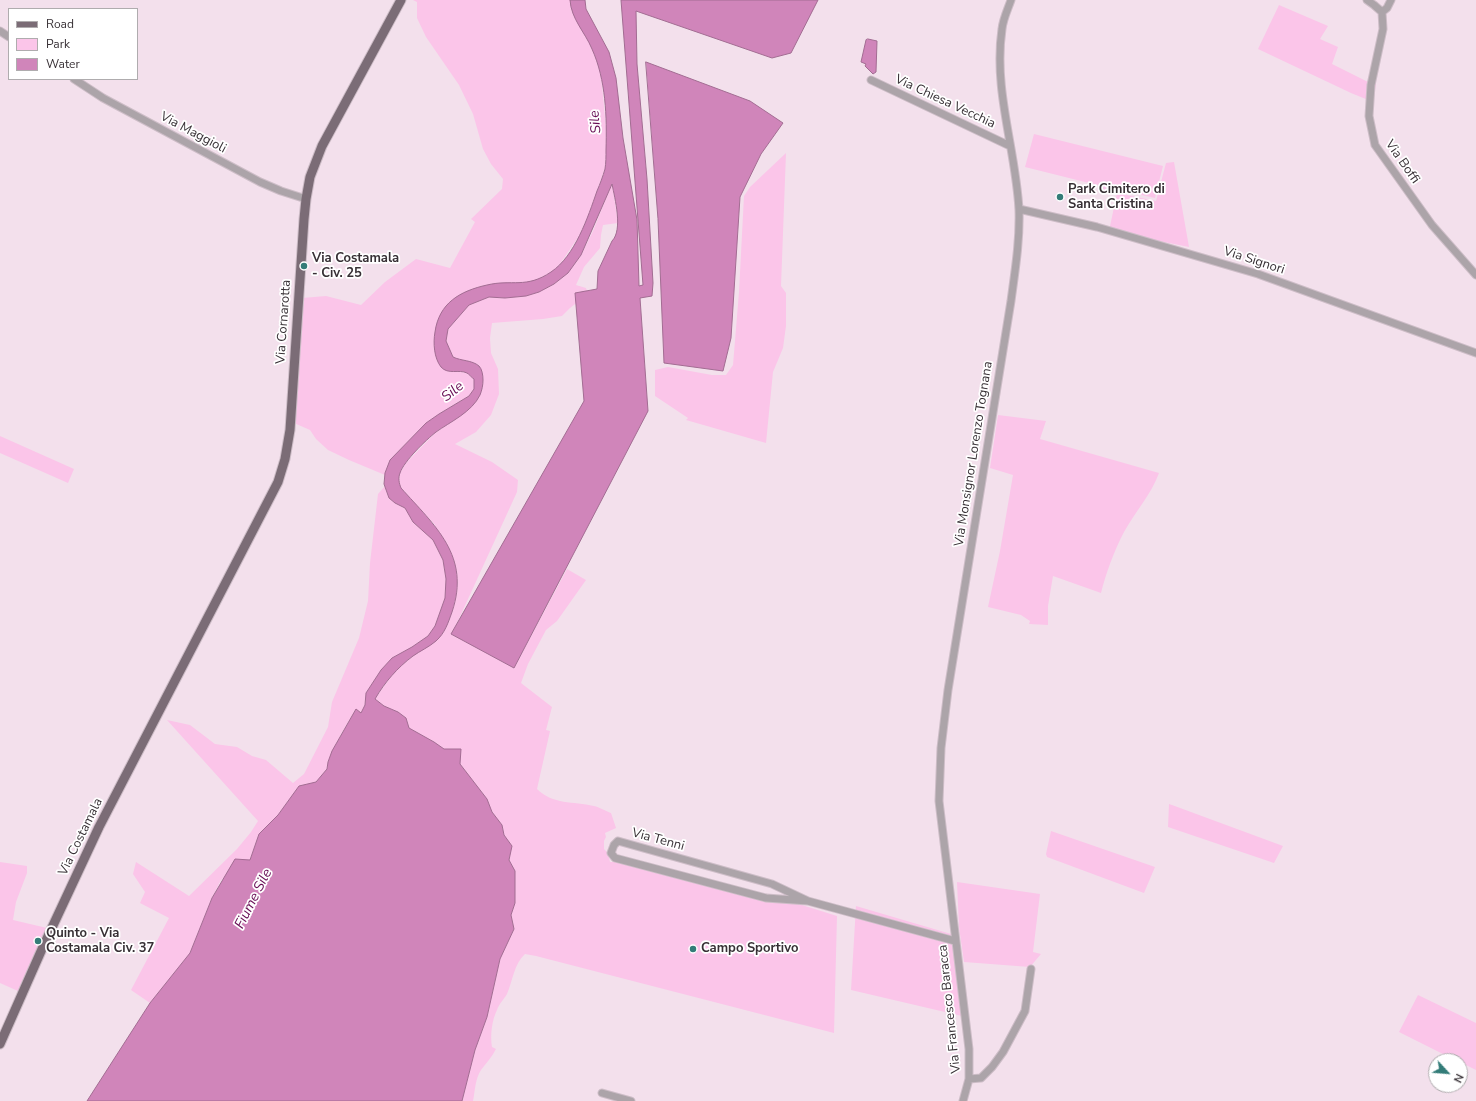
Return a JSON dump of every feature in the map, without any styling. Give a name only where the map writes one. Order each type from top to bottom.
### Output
[{"type":"main road","name":"Via Cornarotta","points":[[194,646],[274,492],[285,459],[291,423],[306,198],[310,177],[322,146],[401,0]]},
{"type":"main road","name":"Via Costamala","points":[[0,1044],[42,949],[99,827],[194,646]]},
{"type":"street","name":"Via Monsignor Lorenzo Tognana","points":[[952,914],[939,801],[940,748],[1011,301],[1019,240],[1019,209],[1003,97],[1001,60],[1002,28],[1011,0]]},
{"type":"street","points":[[1366,0],[1374,4],[1382,12],[1387,8],[1391,0]]},
{"type":"street","name":"Via Boffi","points":[[1382,12],[1383,29],[1371,85],[1369,116],[1375,145],[1432,225],[1476,275]]},
{"type":"street","name":"Via Maggioli","points":[[76,80],[103,98],[260,182],[281,191],[306,198]]},
{"type":"street","name":"Via Chiesa Vecchia","points":[[871,80],[1010,146]]},
{"type":"street","name":"Via Signori","points":[[1019,209],[1097,227],[1258,274],[1476,353]]},
{"type":"street","name":"Via Tenni","points":[[808,900],[766,898],[615,858],[612,853],[614,845],[618,841],[765,882],[808,900],[955,941]]},
{"type":"street","points":[[778,899],[781,888]]},
{"type":"street","name":"Via Francesco Baracca","points":[[952,914],[968,1049],[969,1080],[963,1101]]},
{"type":"street","name":"Via Francesco Baracca","points":[[969,1080],[981,1078],[992,1067],[1003,1052],[1025,1011],[1031,969]]},
{"type":"street","points":[[602,1093],[631,1101]]},
{"type":"green space","points":[[413,0],[570,0],[572,12],[592,47],[601,75],[607,138],[605,168],[589,214],[579,236],[560,264],[552,272],[537,280],[525,283],[487,285],[435,335],[435,349],[440,365],[443,369],[467,373],[474,379],[474,389],[469,396],[426,423],[390,460],[385,475],[328,450],[316,439],[310,430],[294,423],[302,298],[326,296],[361,305],[385,282],[416,259],[450,268],[475,222],[471,219],[502,189],[503,179],[491,164],[483,149],[473,114],[459,85],[426,37],[417,18],[417,2]]},
{"type":"green space","points":[[1279,5],[1328,26],[1320,39],[1338,47],[1332,64],[1366,81],[1376,84],[1373,102],[1258,49]]},
{"type":"green space","points":[[1034,134],[1163,166],[1155,198],[1114,189],[1113,191],[1108,190],[1107,192],[1101,188],[1101,186],[1025,167]]},
{"type":"green space","points":[[786,153],[781,286],[786,293],[786,326],[783,348],[773,372],[766,443],[686,420],[688,418],[655,396],[655,370],[668,367],[712,375],[726,375],[733,365],[739,292],[744,196],[750,187]]},
{"type":"green space","points":[[1174,162],[1189,247],[1109,231],[1117,193],[1156,201],[1166,163]]},
{"type":"green space","points":[[612,183],[618,223],[603,225],[600,248],[584,267],[576,285],[586,288],[588,294],[562,316],[492,323],[490,338],[491,353],[498,369],[499,394],[491,415],[476,432],[455,444],[492,462],[518,480],[517,492],[452,634],[514,668],[567,569],[586,580],[557,621],[546,630],[528,664],[521,683],[552,707],[546,730],[550,731],[537,789],[550,798],[564,802],[586,804],[611,813],[616,828],[605,833],[606,837],[604,841],[604,849],[608,853],[610,862],[620,862],[786,900],[837,916],[834,1033],[525,954],[518,962],[507,994],[495,1014],[491,1033],[491,1042],[492,1047],[496,1049],[479,1074],[476,1081],[473,1101],[462,1101],[475,1050],[487,1017],[500,959],[514,929],[511,915],[515,903],[515,871],[509,860],[512,846],[504,835],[502,825],[492,812],[487,799],[460,764],[434,742],[409,728],[406,718],[398,712],[384,706],[375,699],[395,671],[412,657],[455,601],[435,525],[401,488],[399,481],[400,473],[406,463],[435,433],[460,416],[471,406],[479,366],[453,357],[446,341],[448,329],[469,305],[489,297],[505,298],[526,296],[539,292],[554,284],[568,273],[581,255],[593,231]]},
{"type":"green space","points":[[998,415],[1046,421],[1040,439],[1159,473],[1152,489],[1120,539],[1105,578],[1101,593],[1053,576],[1048,606],[1048,625],[1029,624],[1030,621],[1021,615],[988,607],[1000,551],[1013,475],[990,468]]},
{"type":"green space","points":[[0,436],[74,469],[68,483],[0,453]]},
{"type":"green space","points":[[385,486],[389,498],[405,508],[413,522],[433,540],[443,560],[446,579],[445,598],[435,626],[428,636],[392,658],[381,670],[366,693],[365,705],[361,714],[356,709],[341,734],[328,762],[327,769],[316,782],[299,787],[278,815],[259,834],[250,860],[221,880],[212,898],[190,953],[150,1003],[131,990],[169,918],[140,903],[145,892],[133,874],[136,862],[189,896],[237,849],[258,821],[167,720],[190,725],[215,744],[237,747],[252,756],[266,760],[293,783],[304,774],[328,727],[332,702],[359,638],[368,601],[370,563],[378,494]]},
{"type":"green space","points":[[1169,804],[1283,846],[1274,863],[1168,827]]},
{"type":"green space","points":[[1051,831],[1155,867],[1144,893],[1047,857],[1046,854]]},
{"type":"green space","points":[[0,862],[27,866],[27,873],[16,902],[13,920],[47,928],[18,991],[0,983]]},
{"type":"green space","points":[[957,882],[1040,894],[1033,952],[1041,954],[1030,967],[964,962],[959,927]]},
{"type":"green space","points":[[856,906],[951,934],[962,1016],[851,990]]},
{"type":"green space","points":[[1418,995],[1476,1023],[1476,1070],[1468,1066],[1468,1053],[1441,1053],[1399,1032]]},
{"type":"water","name":"Fiume Sile","points":[[570,0],[585,0],[586,9],[609,52],[616,78],[623,138],[637,220],[639,286],[643,285],[621,0],[818,0],[791,53],[772,58],[636,11],[637,64],[647,179],[653,283],[652,296],[640,298],[648,411],[514,668],[451,634],[584,401],[575,293],[597,289],[598,271],[615,236],[618,222],[612,184],[581,255],[568,273],[554,284],[539,292],[526,296],[505,298],[489,297],[469,305],[448,329],[446,341],[453,357],[473,363],[481,369],[483,380],[481,393],[472,407],[436,432],[421,445],[402,468],[399,475],[401,488],[437,529],[446,543],[453,558],[457,574],[457,592],[452,612],[442,635],[402,665],[387,681],[375,699],[384,706],[398,712],[406,718],[409,728],[444,749],[461,749],[460,764],[487,799],[492,812],[502,825],[504,835],[512,846],[509,860],[515,871],[515,903],[511,915],[514,929],[500,959],[487,1017],[475,1050],[462,1101],[87,1101],[150,1003],[190,953],[212,898],[235,859],[250,860],[259,834],[278,815],[299,786],[316,782],[327,769],[332,751],[356,709],[361,713],[365,705],[366,693],[381,670],[392,658],[428,636],[435,626],[445,598],[446,579],[443,560],[433,540],[413,522],[405,508],[389,498],[384,484],[385,473],[390,460],[426,423],[469,396],[474,389],[474,379],[464,372],[447,371],[441,367],[435,355],[434,341],[437,322],[446,306],[460,295],[477,288],[496,283],[526,282],[542,277],[551,272],[567,256],[574,246],[589,212],[605,169],[605,99],[597,61],[573,13]]},
{"type":"water","points":[[866,40],[877,41],[876,72],[873,74],[865,66],[866,64],[861,62]]},
{"type":"water","points":[[646,62],[750,101],[783,123],[761,154],[740,197],[731,338],[723,371],[664,363],[658,219]]},
{"type":"place","name":"Park Cimitero di Santa Cristina","points":[[1060,197]]},
{"type":"place","name":"Via Costamala - Civ. 25","points":[[304,266]]},
{"type":"place","name":"Quinto - Via Costamala Civ. 37","points":[[38,941]]},
{"type":"place","name":"Campo Sportivo","points":[[693,949]]},
{"type":"water label","name":"Sile","points":[[596,122]]},
{"type":"water label","name":"Sile","points":[[453,392]]}]
